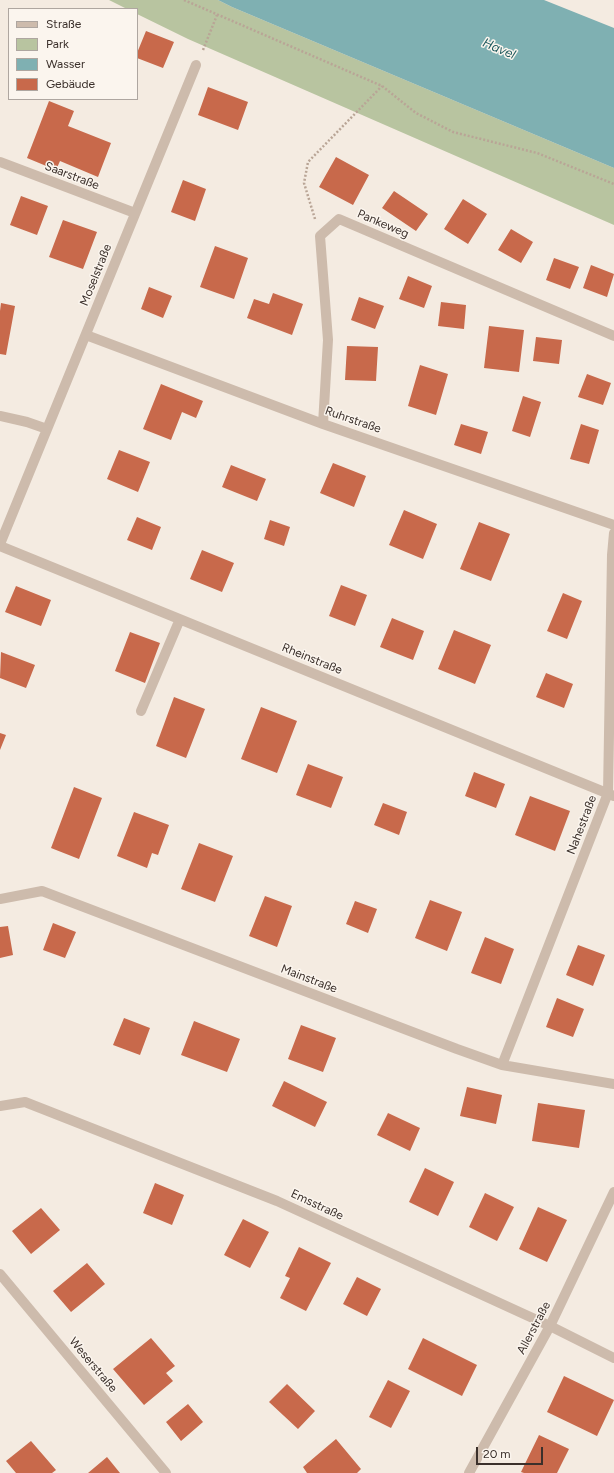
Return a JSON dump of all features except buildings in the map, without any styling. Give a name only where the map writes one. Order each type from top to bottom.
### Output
[{"type":"street","name":"Moselstraße","points":[[0,545],[196,65]]},
{"type":"street","name":"Saarstraße","points":[[0,162],[135,213]]},
{"type":"street","name":"Pankeweg","points":[[320,236],[339,219],[614,336]]},
{"type":"street","points":[[320,236],[328,340],[323,424]]},
{"type":"street","name":"Ruhrstraße","points":[[86,335],[323,424],[614,524]]},
{"type":"street","points":[[0,416],[28,422],[48,429]]},
{"type":"street","name":"Nahestraße","points":[[502,1065],[611,794],[612,555],[614,533]]},
{"type":"street","name":"Rheinstraße","points":[[0,545],[611,794]]},
{"type":"street","points":[[141,711],[180,619]]},
{"type":"street","name":"Mainstraße","points":[[0,900],[42,891],[502,1065],[614,1084]]},
{"type":"street","name":"Emsstraße","points":[[0,1106],[25,1102],[277,1201],[550,1326],[614,1358]]},
{"type":"street","name":"Allerstraße","points":[[469,1473],[550,1326],[614,1192]]},
{"type":"street","name":"Weserstraße","points":[[0,1274],[166,1473]]},
{"type":"path","points":[[184,0],[382,86],[416,113],[453,132],[537,153],[614,184]]},
{"type":"path","points":[[196,65],[217,15]]},
{"type":"path","points":[[320,236],[304,182],[308,162],[382,86]]},
{"type":"green space","points":[[109,0],[218,0],[614,168],[614,225],[188,39],[138,14],[138,8],[125,8]]},
{"type":"water","name":"Havel","points":[[218,0],[544,0],[614,28],[614,168],[232,7]]}]
